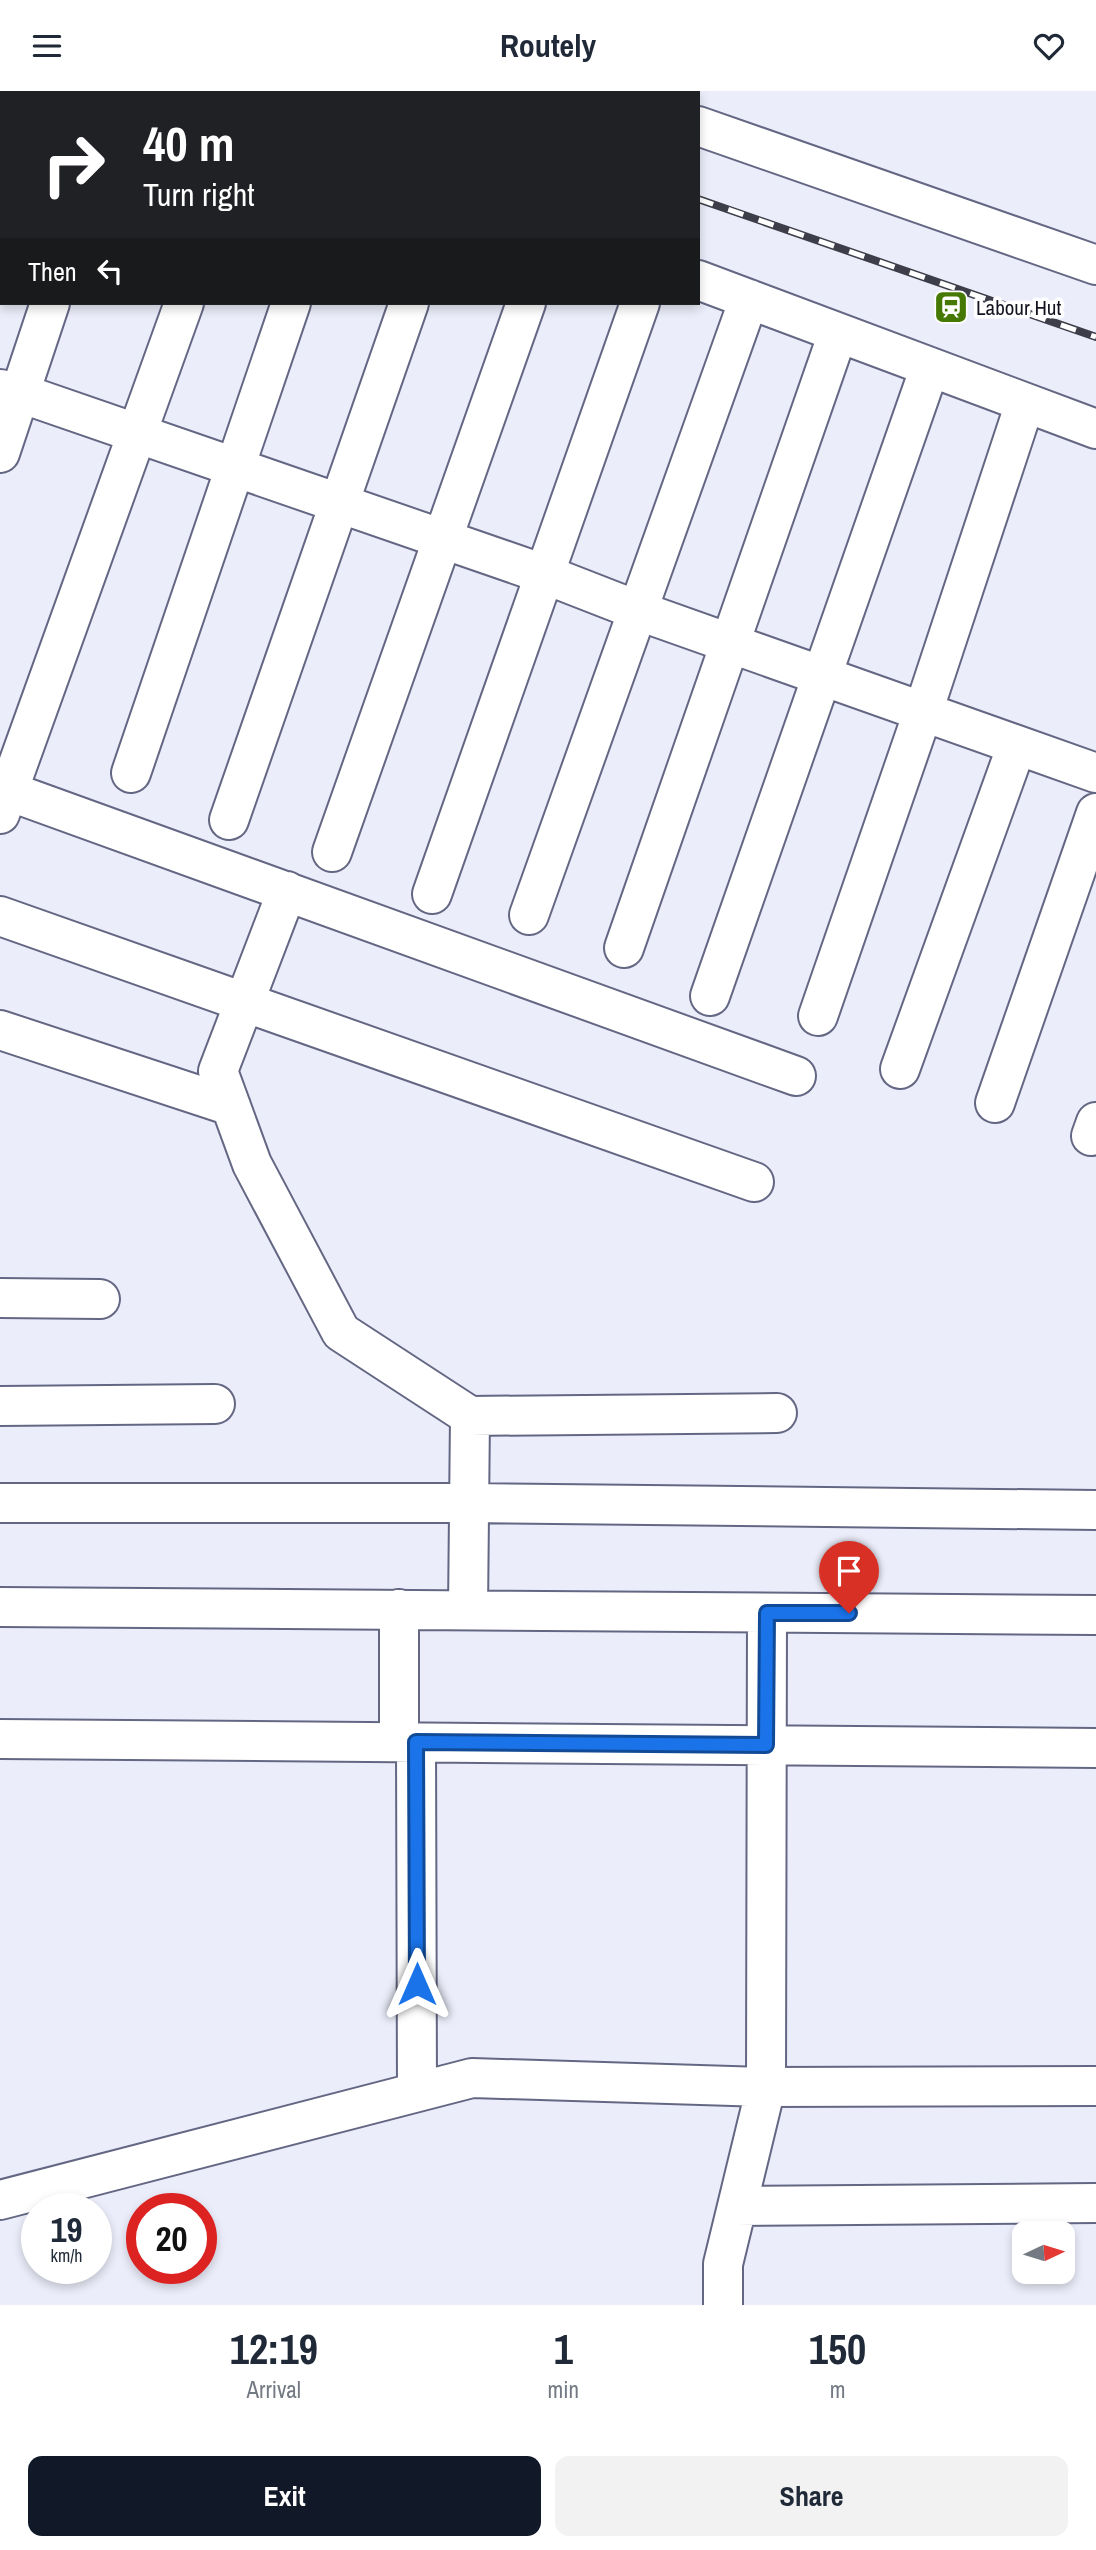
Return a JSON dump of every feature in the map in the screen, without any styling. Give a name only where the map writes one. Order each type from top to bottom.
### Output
[{"type":"street","points":[[700,127],[1096,265]]},
{"type":"street","points":[[700,281],[1096,429]]},
{"type":"street","points":[[529,915],[749,299]]},
{"type":"street","points":[[0,453],[10,391],[49,305]]},
{"type":"street","points":[[183,305],[3,797],[286,891],[796,1076]]},
{"type":"street","points":[[131,773],[290,305]]},
{"type":"street","points":[[229,820],[408,305]]},
{"type":"street","points":[[332,852],[525,305]]},
{"type":"street","points":[[432,894],[639,305]]},
{"type":"street","points":[[624,948],[838,333]]},
{"type":"street","points":[[710,996],[930,367]]},
{"type":"street","points":[[10,391],[544,574],[730,644],[1096,773]]},
{"type":"street","points":[[818,1016],[923,712],[1025,403]]},
{"type":"street","points":[[900,1069],[1017,745]]},
{"type":"street","points":[[995,1103],[1096,813]]},
{"type":"street","points":[[286,891],[218,1071],[252,1164],[341,1332],[470,1416],[777,1413]]},
{"type":"street","points":[[0,916],[754,1182]]},
{"type":"street","points":[[0,1030],[231,1106]]},
{"type":"street","points":[[0,1298],[100,1299]]},
{"type":"street","points":[[0,1406],[215,1404]]},
{"type":"street","points":[[468,1610],[470,1416]]},
{"type":"street","points":[[0,1503],[469,1503],[1096,1510]]},
{"type":"street","points":[[0,1607],[1096,1615]]},
{"type":"street","points":[[399,1609],[407,1742],[417,2092]]},
{"type":"street","points":[[723,2305],[723,2264],[766,2087],[767,1613]]},
{"type":"street","points":[[0,1739],[1096,1748]]},
{"type":"street","points":[[0,2200],[472,2078],[766,2087],[1096,2086]]},
{"type":"street","points":[[737,2206],[1096,2203]]},
{"type":"railway","points":[[700,200],[1096,337]]},
{"type":"place","name":"Labour Hut","points":[[951,307]]},
{"type":"route","points":[[417,1984],[416,1742],[766,1745],[767,1613],[849,1613]]}]
